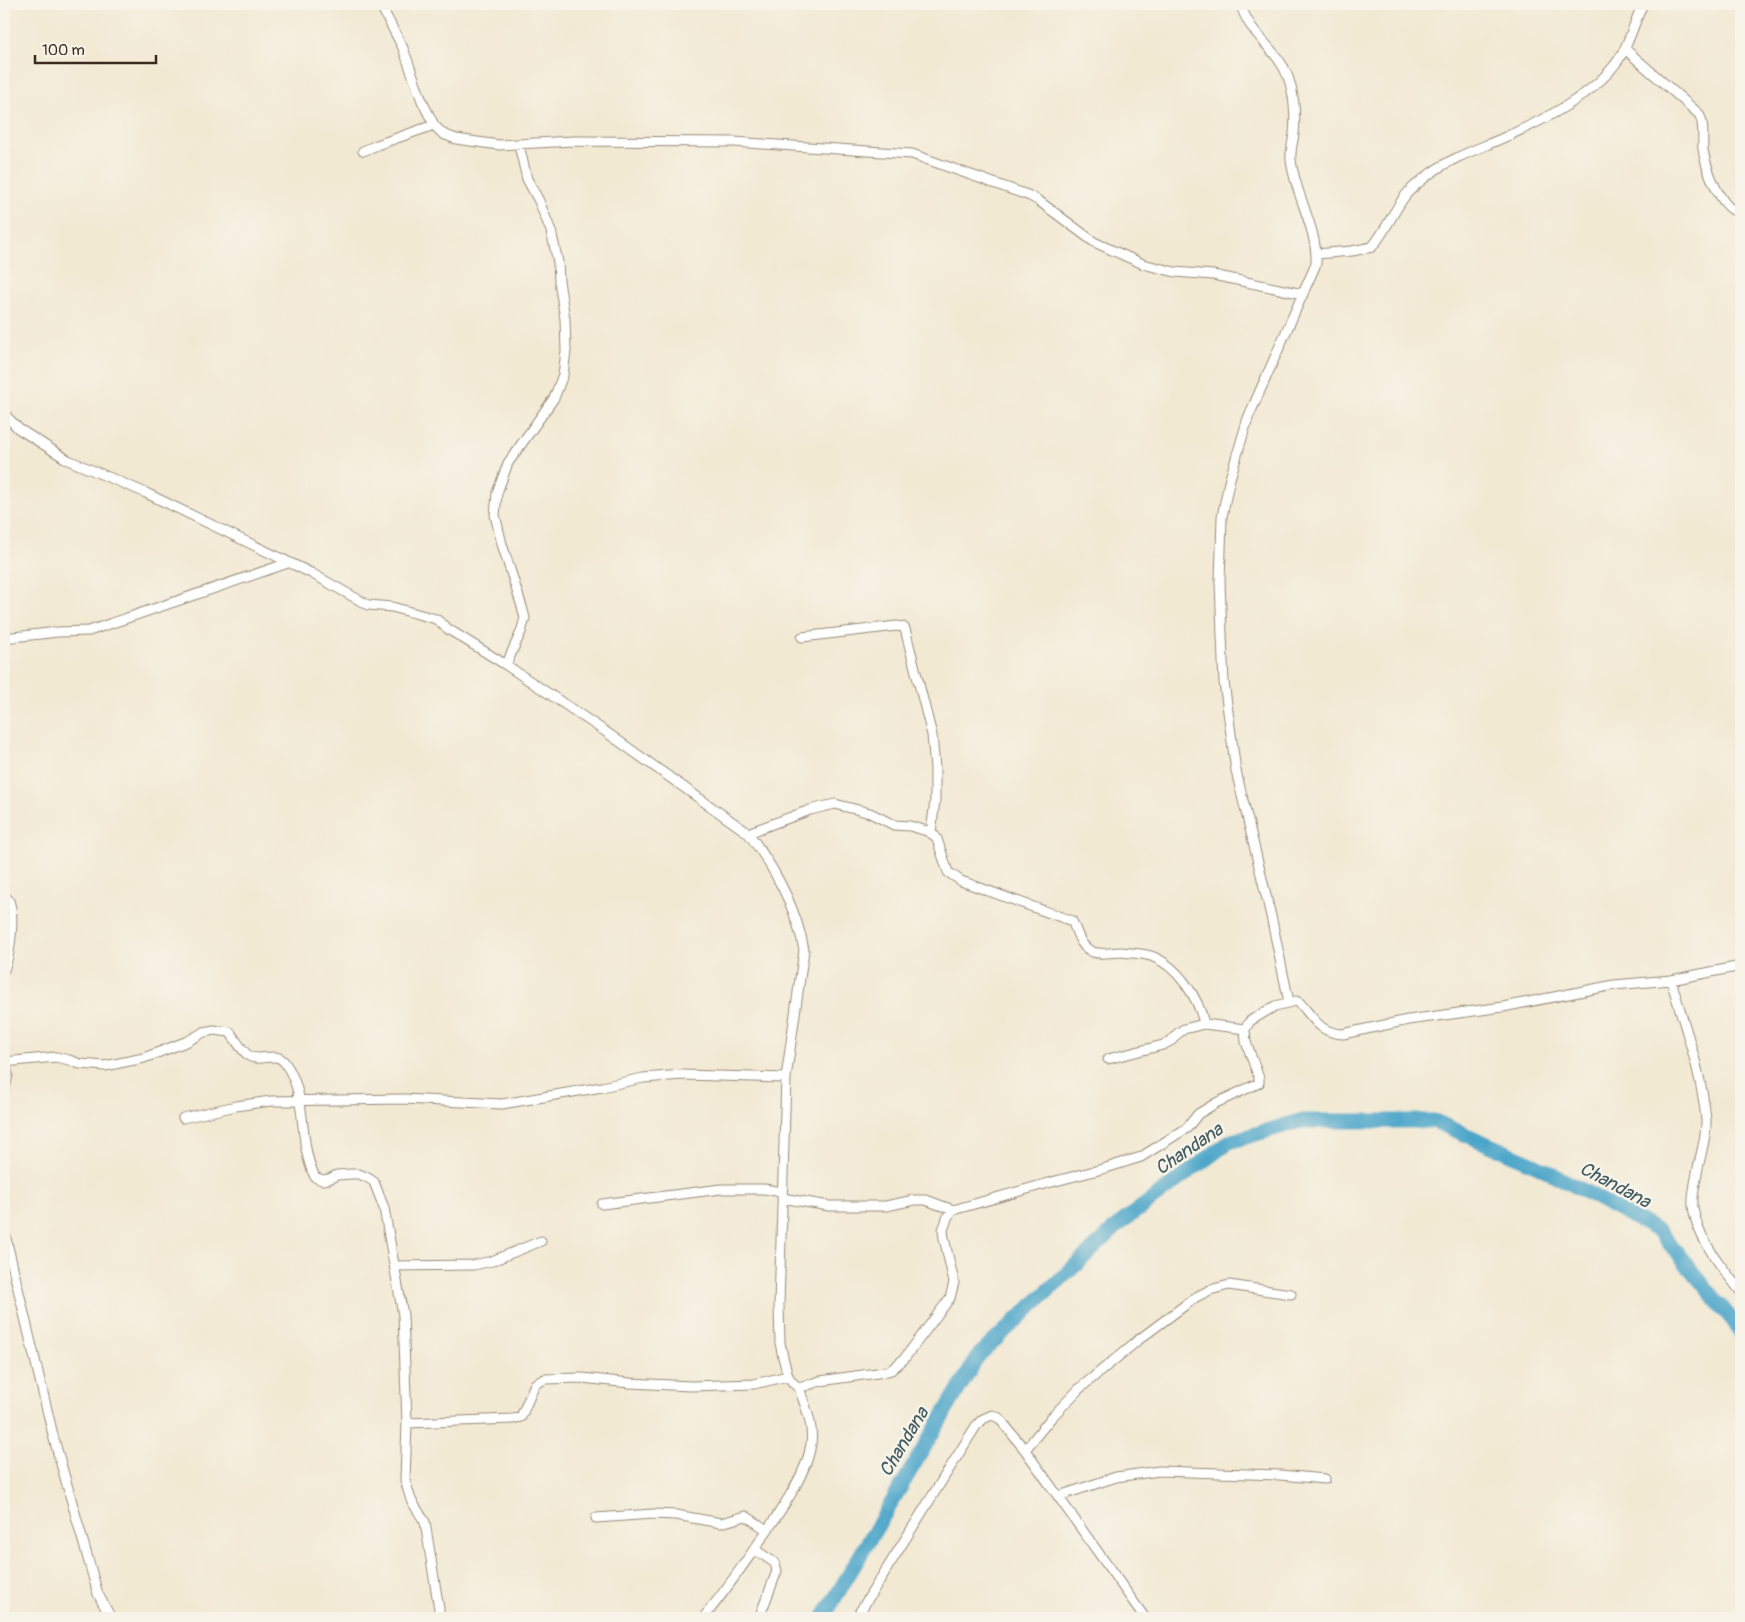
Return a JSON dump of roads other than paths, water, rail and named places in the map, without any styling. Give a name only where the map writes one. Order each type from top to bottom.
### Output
[{"type":"street","points":[[380,4],[403,48],[422,101],[434,125],[443,134],[456,139],[500,145],[574,141],[734,142],[912,154],[1030,196],[1040,201],[1094,242],[1143,264],[1175,272],[1213,275],[1303,294]]},
{"type":"street","points":[[1241,4],[1246,19],[1282,63],[1289,78],[1293,94],[1294,131],[1291,159],[1294,177],[1316,254],[1316,264],[1248,418],[1229,482],[1222,517],[1221,573],[1224,682],[1236,771],[1290,1002]]},
{"type":"street","points":[[1316,254],[1372,247],[1405,196],[1431,173],[1452,159],[1528,126],[1599,83],[1625,49],[1643,4]]},
{"type":"street","points":[[1625,49],[1700,114],[1705,159],[1716,191],[1731,209],[1741,212]]},
{"type":"street","points":[[364,151],[377,144],[434,125]]},
{"type":"street","points":[[506,665],[521,632],[524,618],[495,515],[497,493],[508,463],[554,398],[563,375],[566,351],[565,318],[558,262],[551,231],[527,178],[519,145]]},
{"type":"street","points":[[4,411],[7,417],[19,429],[68,460],[146,493],[311,573],[368,605],[392,607],[436,619],[448,629],[506,665],[606,732],[748,833],[763,853],[790,905],[802,937],[804,950],[786,1078],[780,1343],[788,1376],[799,1388],[811,1426],[812,1443],[798,1480],[767,1530],[722,1595],[702,1618]]},
{"type":"street","points":[[4,638],[58,632],[89,631],[288,563]]},
{"type":"street","points":[[802,637],[897,626],[903,626],[905,629],[932,735],[935,800],[931,833]]},
{"type":"street","points":[[748,833],[810,810],[835,804],[870,812],[894,825],[910,826],[931,833],[937,839],[949,874],[961,881],[1072,921],[1080,942],[1094,953],[1120,952],[1149,955],[1161,960],[1173,970],[1196,998],[1204,1024]]},
{"type":"street","points":[[4,899],[8,899],[12,911],[9,953],[4,970]]},
{"type":"street","points":[[799,1388],[809,1384],[884,1372],[891,1370],[904,1359],[950,1298],[954,1282],[944,1238],[944,1230],[948,1216],[953,1210],[1141,1157],[1187,1128],[1198,1114],[1216,1103],[1259,1083],[1259,1078],[1246,1042],[1246,1029],[1250,1021],[1275,1006],[1296,1001],[1300,1003],[1324,1031],[1332,1034],[1342,1034],[1408,1020],[1503,1007],[1614,985],[1671,980],[1741,966]]},
{"type":"street","points":[[1671,980],[1698,1074],[1706,1120],[1706,1130],[1700,1154],[1693,1205],[1697,1227],[1710,1249],[1741,1292]]},
{"type":"street","points":[[1108,1058],[1163,1045],[1184,1029],[1204,1024],[1246,1029]]},
{"type":"street","points":[[4,1091],[8,1075],[4,1062],[56,1057],[80,1064],[105,1066],[144,1058],[188,1041],[204,1032],[214,1030],[230,1032],[248,1056],[255,1058],[277,1056],[284,1061],[292,1076],[300,1102],[309,1167],[314,1177],[322,1180],[337,1175],[359,1174],[374,1182],[384,1208],[403,1315],[407,1422],[405,1480],[410,1500],[424,1522],[439,1608],[439,1618]]},
{"type":"street","points":[[183,1118],[236,1106],[271,1102],[404,1099],[502,1104],[643,1078],[683,1075],[786,1078]]},
{"type":"street","points":[[602,1204],[722,1189],[764,1189],[782,1195],[838,1206],[886,1206],[914,1200],[926,1200],[953,1210]]},
{"type":"street","points":[[4,1230],[54,1439],[98,1594],[111,1618]]},
{"type":"street","points":[[395,1266],[474,1265],[492,1261],[541,1241]]},
{"type":"street","points":[[1025,1450],[1051,1418],[1079,1389],[1137,1340],[1196,1297],[1210,1290],[1229,1285],[1290,1294]]},
{"type":"street","points":[[407,1422],[513,1420],[521,1418],[535,1384],[545,1379],[582,1378],[691,1386],[754,1384],[788,1376]]},
{"type":"street","points":[[856,1618],[976,1426],[992,1415],[1000,1418],[1025,1450],[1145,1618]]},
{"type":"street","points":[[1059,1496],[1116,1477],[1158,1471],[1280,1475],[1325,1479]]},
{"type":"street","points":[[596,1518],[668,1514],[690,1516],[721,1523],[746,1516],[767,1530]]},
{"type":"street","points":[[754,1549],[775,1563],[777,1571],[759,1618]]},
{"type":"waterway","name":"Chandana","points":[[823,1618],[979,1355],[1123,1221],[1229,1142],[1300,1121],[1434,1121],[1536,1165],[1660,1232],[1734,1322],[1741,1334]]}]
